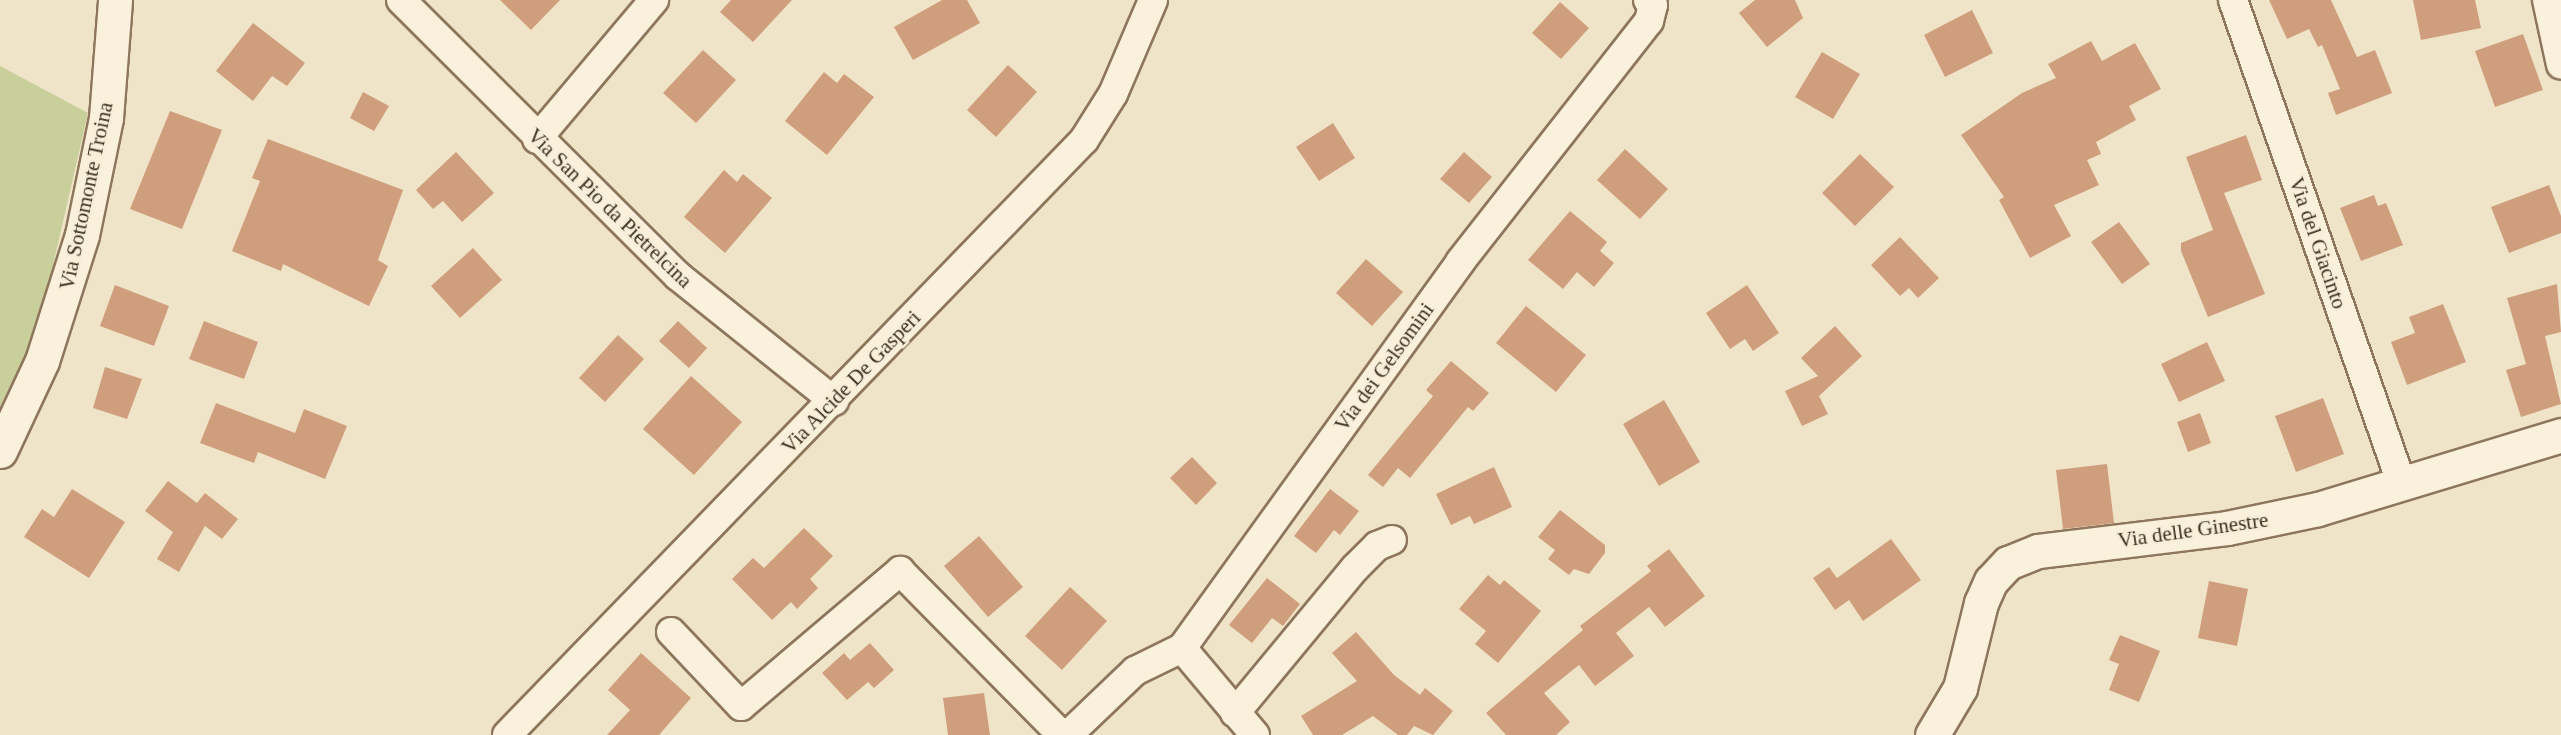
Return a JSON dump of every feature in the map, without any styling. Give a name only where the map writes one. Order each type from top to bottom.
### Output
[{"type":"street","name":"Via Sottomonte Troina","points":[[0,451],[42,361],[82,235],[106,118],[115,0]]},
{"type":"street","name":"Via San Pio da Pietrelcina","points":[[401,0],[537,139],[678,276],[834,401]]},
{"type":"street","points":[[537,139],[654,0]]},
{"type":"street","name":"Via Alcide De Gasperi","points":[[507,735],[834,401],[1084,140],[1113,94],[1153,0]]},
{"type":"street","name":"Via del Giacinto","points":[[2233,0],[2402,485]]},
{"type":"street","points":[[2547,0],[2561,65]]},
{"type":"street","name":"Via dei Gelsomini","points":[[1182,648],[1460,262],[1649,21],[1656,2]]},
{"type":"street","name":"Via delle Ginestre","points":[[1932,735],[1960,688],[1981,603],[1992,581],[2008,563],[2038,551],[2227,528],[2318,509],[2561,435]]},
{"type":"street","points":[[1235,713],[1355,568],[1377,546],[1392,540]]},
{"type":"street","points":[[671,632],[741,706],[900,571],[1062,735]]},
{"type":"street","points":[[1068,735],[1135,671],[1182,648],[1255,735]]},
{"type":"green space","points":[[0,66],[88,113],[51,274],[25,354],[0,407]]},
{"type":"building","points":[[500,0],[560,0],[531,30]]},
{"type":"building","points":[[731,0],[792,0],[753,42],[720,12]]},
{"type":"building","points":[[942,0],[967,0],[980,23],[913,60],[894,27]]},
{"type":"building","points":[[1755,0],[1795,0],[1803,18],[1767,47],[1739,13]]},
{"type":"building","points":[[2269,0],[2331,0],[2357,57],[2375,50],[2392,93],[2336,115],[2328,93],[2340,89],[2322,45],[2318,47],[2309,29],[2287,39]]},
{"type":"building","points":[[2413,0],[2475,0],[2481,28],[2421,40]]},
{"type":"building","points":[[1560,2],[1589,28],[1561,59],[1532,33]]},
{"type":"building","points":[[1972,10],[1993,53],[1945,77],[1924,35]]},
{"type":"building","points":[[253,23],[305,63],[287,86],[272,76],[253,101],[216,71]]},
{"type":"building","points":[[2523,34],[2543,90],[2495,107],[2475,51]]},
{"type":"building","points":[[2091,41],[2102,61],[2135,43],[2161,89],[2129,106],[2136,120],[2096,142],[2101,154],[2087,160],[2099,185],[2054,205],[2071,236],[2030,258],[1999,200],[2004,197],[1961,135],[2022,93],[2056,78],[2048,64]]},
{"type":"building","points":[[703,50],[736,80],[696,123],[663,93]]},
{"type":"building","points":[[1822,52],[1860,74],[1833,119],[1795,97]]},
{"type":"building","points":[[1008,65],[1037,92],[996,137],[967,110]]},
{"type":"building","points":[[824,72],[837,83],[844,74],[874,97],[827,155],[785,121]]},
{"type":"building","points":[[363,92],[389,106],[374,131],[350,118]]},
{"type":"building","points":[[170,111],[222,130],[182,229],[130,209]]},
{"type":"building","points":[[1333,123],[1355,158],[1319,181],[1296,147]]},
{"type":"building","points":[[2246,135],[2262,180],[2224,193],[2265,294],[2208,317],[2181,251],[2181,243],[2213,230],[2186,157]]},
{"type":"building","points":[[268,139],[403,190],[378,260],[388,266],[369,306],[283,264],[281,271],[232,251],[260,181],[252,178]]},
{"type":"building","points":[[1625,149],[1668,189],[1640,219],[1597,180]]},
{"type":"building","points":[[456,152],[494,193],[462,222],[443,201],[433,209],[416,190]]},
{"type":"building","points":[[1464,152],[1492,177],[1469,203],[1440,179]]},
{"type":"building","points":[[1860,154],[1894,187],[1855,226],[1822,193]]},
{"type":"building","points":[[724,170],[737,182],[743,174],[772,198],[725,253],[684,217]]},
{"type":"building","points":[[2549,185],[2561,216],[2561,233],[2509,253],[2491,207]]},
{"type":"building","points":[[2374,195],[2378,206],[2386,203],[2403,245],[2361,261],[2340,208]]},
{"type":"building","points":[[1570,211],[1607,242],[1600,251],[1614,263],[1594,287],[1577,272],[1563,289],[1528,260]]},
{"type":"building","points":[[2119,222],[2150,264],[2122,284],[2091,242]]},
{"type":"building","points":[[1900,237],[1939,278],[1918,298],[1909,288],[1900,296],[1871,265]]},
{"type":"building","points":[[473,248],[502,280],[460,318],[431,286]]},
{"type":"building","points":[[1366,259],[1403,292],[1372,326],[1336,293]]},
{"type":"building","points":[[2557,284],[2561,332],[2545,336],[2561,404],[2521,417],[2506,370],[2526,364],[2507,298]]},
{"type":"building","points":[[115,285],[169,306],[154,346],[100,326]]},
{"type":"building","points":[[1747,285],[1779,333],[1753,351],[1745,339],[1730,349],[1706,313]]},
{"type":"building","points":[[2443,304],[2466,362],[2407,385],[2391,342],[2415,333],[2409,317]]},
{"type":"building","points":[[1526,306],[1586,355],[1556,392],[1496,343]]},
{"type":"building","points":[[204,321],[258,342],[244,379],[189,359]]},
{"type":"building","points":[[678,321],[707,348],[689,368],[659,341]]},
{"type":"building","points":[[1835,326],[1862,356],[1819,396],[1828,414],[1802,426],[1785,391],[1818,376],[1801,358]]},
{"type":"building","points":[[618,335],[644,359],[605,402],[579,378]]},
{"type":"building","points":[[2207,342],[2225,381],[2179,402],[2161,364]]},
{"type":"building","points":[[1451,361],[1489,393],[1473,411],[1468,407],[1410,478],[1398,468],[1383,487],[1368,475],[1433,396],[1426,390]]},
{"type":"building","points":[[105,367],[142,379],[127,419],[93,408]]},
{"type":"building","points":[[691,376],[742,422],[694,475],[643,429]]},
{"type":"building","points":[[2323,398],[2344,454],[2296,472],[2275,416]]},
{"type":"building","points":[[1664,400],[1700,462],[1659,486],[1623,424]]},
{"type":"building","points":[[216,403],[295,433],[304,409],[347,426],[325,479],[258,452],[254,463],[200,443]]},
{"type":"building","points":[[2200,413],[2211,443],[2188,452],[2177,422]]},
{"type":"building","points":[[1192,457],[1217,483],[1196,505],[1170,478]]},
{"type":"building","points":[[2107,464],[2114,523],[2063,529],[2056,470]]},
{"type":"building","points":[[1494,467],[1512,507],[1474,524],[1470,516],[1451,525],[1436,494]]},
{"type":"building","points":[[168,481],[197,503],[205,493],[238,519],[222,539],[205,526],[179,572],[157,559],[173,532],[145,511]]},
{"type":"building","points":[[72,489],[125,522],[89,578],[24,537],[42,509],[54,517]]},
{"type":"building","points":[[1330,489],[1359,511],[1340,535],[1334,530],[1316,553],[1294,536]]},
{"type":"building","points":[[1560,510],[1605,545],[1605,553],[1589,574],[1574,569],[1569,575],[1548,559],[1555,550],[1538,537]]},
{"type":"building","points":[[804,528],[833,556],[810,579],[818,588],[797,609],[791,602],[772,620],[732,579],[753,558],[764,568]]},
{"type":"building","points":[[979,536],[1023,587],[988,617],[944,566]]},
{"type":"building","points":[[1891,539],[1921,580],[1863,621],[1849,600],[1835,610],[1813,578],[1829,567],[1837,578]]},
{"type":"building","points":[[1669,549],[1705,596],[1665,627],[1649,607],[1616,633],[1634,656],[1595,686],[1579,665],[1544,693],[1570,722],[1556,735],[1506,735],[1486,713],[1583,630],[1580,626],[1651,571],[1647,566]]},
{"type":"building","points":[[1488,575],[1500,585],[1504,580],[1541,611],[1498,663],[1475,644],[1486,631],[1459,609]]},
{"type":"building","points":[[1267,578],[1300,604],[1283,626],[1272,618],[1252,643],[1229,625]]},
{"type":"building","points":[[2209,581],[2248,589],[2237,646],[2198,638]]},
{"type":"building","points":[[1070,587],[1107,621],[1062,670],[1025,636]]},
{"type":"building","points":[[1356,632],[1394,675],[1420,695],[1425,688],[1453,711],[1433,735],[1414,726],[1407,735],[1398,735],[1373,716],[1342,735],[1313,735],[1301,716],[1357,681],[1332,653]]},
{"type":"building","points":[[2120,635],[2160,651],[2139,702],[2109,690],[2119,664],[2109,660]]},
{"type":"building","points":[[870,643],[894,670],[874,688],[868,682],[847,700],[822,673],[844,653],[850,660]]},
{"type":"building","points":[[641,653],[691,698],[659,735],[607,735],[630,710],[608,690]]},
{"type":"building","points":[[984,693],[990,735],[948,735],[943,698]]}]
